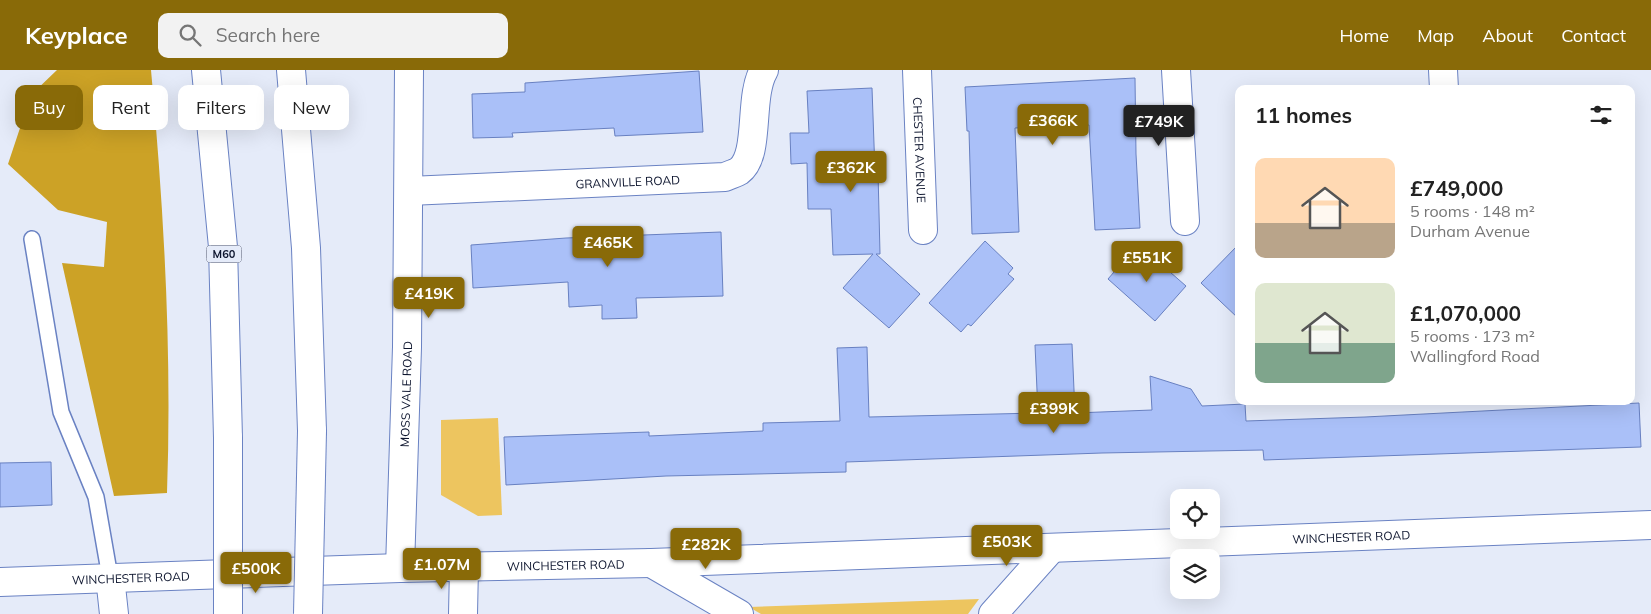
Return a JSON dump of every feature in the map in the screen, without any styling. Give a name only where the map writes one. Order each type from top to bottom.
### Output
[{"type":"main road","name":"M60","points":[[206,70],[224,247],[228,438],[228,614]]},
{"type":"main road","points":[[291,70],[306,248],[312,431],[308,614]]},
{"type":"main road","name":"MOSS VALE ROAD","points":[[400,568],[410,70]]},
{"type":"main road","name":"GRANVILLE ROAD","points":[[409,191],[725,176],[740,170],[749,159],[752,146],[754,99],[758,81],[764,70]]},
{"type":"main road","name":"CHESTER AVENUE","points":[[917,70],[923,230]]},
{"type":"main road","points":[[1176,70],[1184,221]]},
{"type":"main road","points":[[1443,70],[1444,85]]},
{"type":"main road","name":"WINCHESTER ROAD","points":[[0,582],[400,568],[651,562],[1651,525]]},
{"type":"main road","points":[[993,614],[1052,548]]},
{"type":"main road","points":[[651,562],[739,614]]},
{"type":"main road","points":[[463,614],[464,567]]},
{"type":"main road","points":[[110,577],[114,614]]},
{"type":"lane","points":[[32,239],[61,412],[96,497],[110,577]]},
{"type":"shaded area","points":[[57,70],[151,70],[152,85],[93,85],[93,130],[156,130],[168,334],[167,493],[114,496],[62,263],[104,267],[107,222],[58,210],[8,164],[19,130],[83,130],[83,85],[41,85]]},
{"type":"shaded area","points":[[498,418],[502,515],[478,516],[441,495],[441,420]]},
{"type":"shaded area","points":[[979,599],[968,614],[761,614],[749,607]]},
{"type":"building","points":[[699,71],[703,132],[615,136],[614,128],[512,133],[513,137],[473,138],[472,94],[525,92],[525,83]]},
{"type":"building","points":[[1135,78],[1136,154],[1140,228],[1095,230],[1089,125],[1015,128],[1019,232],[972,234],[969,131],[967,131],[965,87]]},
{"type":"building","points":[[872,88],[875,172],[878,172],[880,254],[876,254],[920,294],[889,328],[843,288],[873,254],[833,255],[831,209],[808,209],[807,163],[791,164],[790,133],[809,133],[807,91]]},
{"type":"building","points":[[721,232],[723,296],[636,298],[637,318],[602,319],[602,305],[569,307],[568,282],[473,288],[471,245],[566,238]]},
{"type":"building","points":[[985,241],[1013,268],[1008,274],[1014,279],[971,326],[968,324],[961,332],[929,303]]},
{"type":"building","points":[[1138,244],[1186,286],[1155,321],[1108,279]]},
{"type":"building","points":[[1235,248],[1235,315],[1201,283]]},
{"type":"building","points":[[1072,344],[1075,413],[1152,410],[1150,376],[1191,389],[1202,406],[1245,405],[1246,421],[1635,405],[1635,403],[1639,403],[1641,447],[1264,460],[1263,450],[1102,453],[846,462],[846,472],[666,476],[506,485],[504,437],[649,432],[649,436],[763,431],[763,423],[840,421],[837,348],[867,347],[869,417],[1038,413],[1035,345]]},
{"type":"building","points":[[51,462],[52,505],[0,507],[0,463]]}]
